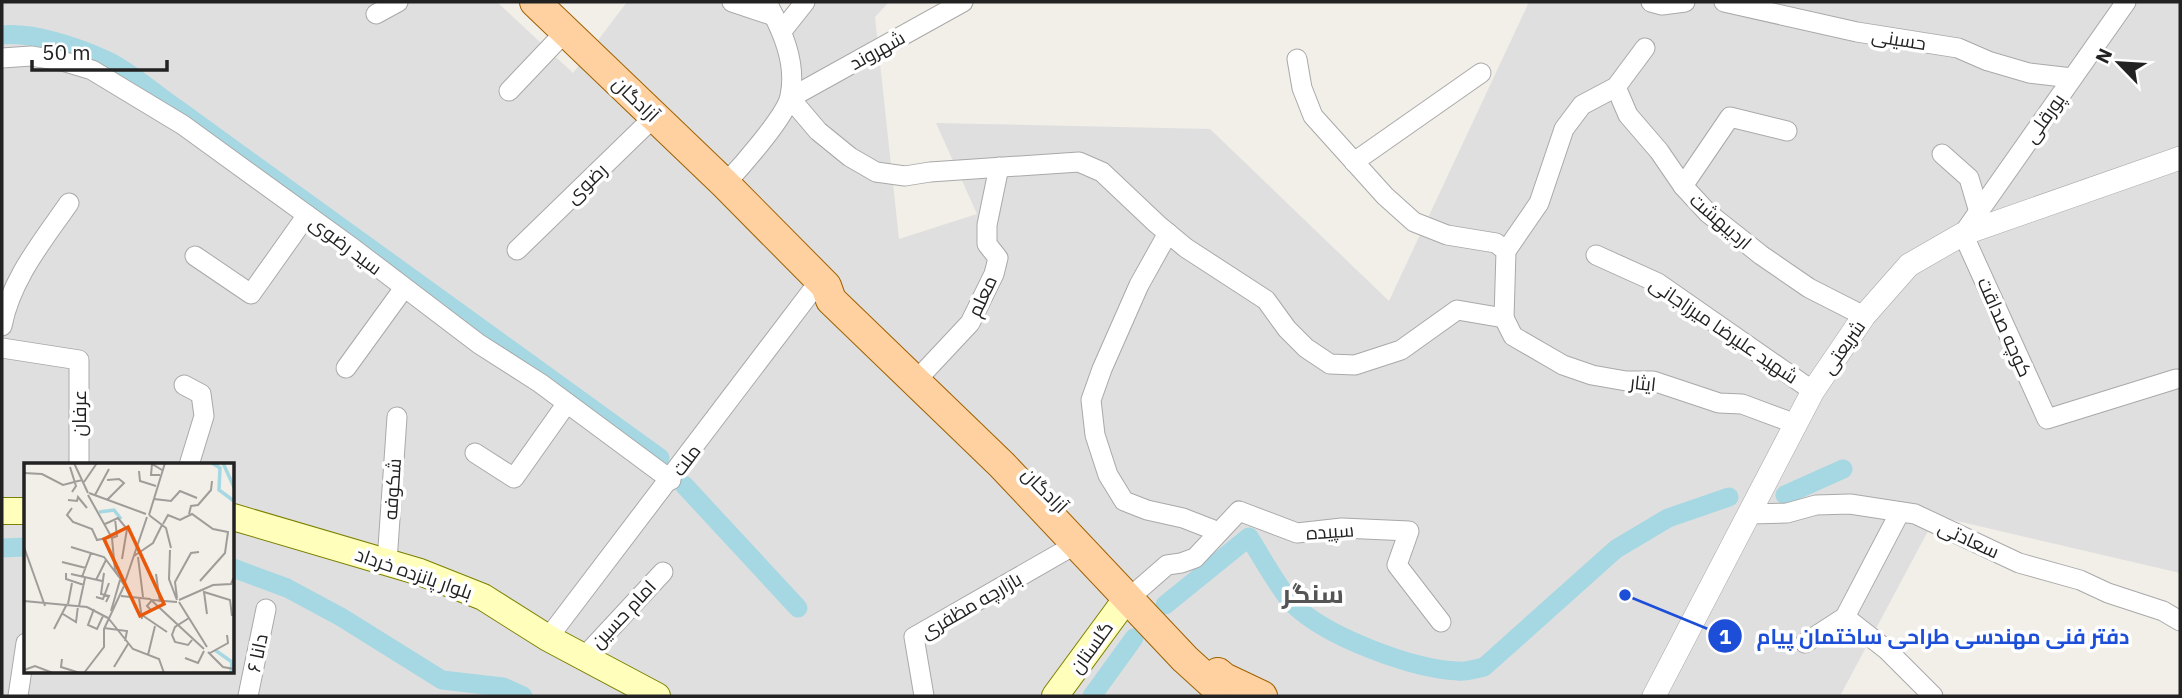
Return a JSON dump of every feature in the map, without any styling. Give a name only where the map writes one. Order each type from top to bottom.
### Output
[{"type":"main road","name":"آزادگان","points":[[536,2],[725,184],[823,283],[831,300],[1132,595],[1224,678],[1262,696]]},
{"type":"main road","name":"آزادگان","points":[[823,283],[841,289],[1087,532],[1132,595],[1185,659],[1217,688],[1233,696]]},
{"type":"main road","points":[[2,495],[24,495]]},
{"type":"main road","points":[[2,511],[24,510]]},
{"type":"main road","name":"بلوار پانزده خرداد","points":[[234,517],[420,572],[483,597],[545,645],[623,696]]},
{"type":"main road","name":"بلوار پانزده خرداد","points":[[234,533],[415,587],[545,645],[584,657],[657,696]]},
{"type":"main road","name":"گلستان","points":[[1055,696],[1132,595]]},
{"type":"street","points":[[376,14],[398,2]]},
{"type":"street","points":[[732,2],[774,16],[806,2]]},
{"type":"street","name":"شهروند","points":[[790,98],[963,2]]},
{"type":"street","points":[[1651,2],[1662,5],[1685,2]]},
{"type":"street","name":"حسینی","points":[[1724,2],[1857,32],[1958,48],[1988,61],[2029,73],[2072,78]]},
{"type":"street","name":"پورقلی","points":[[1964,234],[2126,2]]},
{"type":"street","points":[[725,184],[750,157],[790,98],[791,63],[774,16]]},
{"type":"street","points":[[509,91],[566,31]]},
{"type":"street","points":[[790,98],[818,131],[849,157],[876,172],[905,176],[1079,162],[1102,172],[1186,248],[1266,300],[1287,329],[1306,348],[1330,364],[1354,365],[1402,350],[1457,310],[1504,318],[1506,251],[1539,203],[1564,129],[1582,105],[1616,87],[1645,48]]},
{"type":"street","name":"سید رضوی","points":[[2,58],[31,56],[62,61],[92,71],[183,125],[479,344],[567,403],[671,480]]},
{"type":"street","points":[[1297,59],[1302,88],[1313,116],[1385,196],[1414,222],[1447,235],[1496,243],[1506,251]]},
{"type":"street","points":[[1354,162],[1481,72]]},
{"type":"street","name":"اردیبهشت","points":[[1616,87],[1628,115],[1659,151],[1683,186],[1708,213],[1761,255],[1809,288],[1864,316]]},
{"type":"street","name":"رضوی","points":[[517,250],[655,116]]},
{"type":"street","points":[[1683,186],[1730,117],[1787,131]]},
{"type":"street","points":[[1942,154],[1969,178],[1979,212]]},
{"type":"street","name":"شریعتی","points":[[1654,696],[1813,391],[1864,316],[1909,265],[1964,234],[2180,158]]},
{"type":"street","name":"معلم","points":[[925,370],[970,323],[994,274],[998,258],[987,244],[987,225],[999,167]]},
{"type":"street","points":[[2,326],[19,275],[69,203]]},
{"type":"street","points":[[195,256],[251,295],[307,215]]},
{"type":"street","points":[[1168,233],[1133,296],[1102,369],[1091,400],[1095,435],[1108,475],[1124,501],[1147,510],[1183,518],[1219,532]]},
{"type":"street","name":"کوچه صداقت","points":[[1964,234],[2047,419],[2175,379]]},
{"type":"street","name":"شهید علیرضا میرزاجانی","points":[[1596,255],[1658,283],[1813,391]]},
{"type":"street","name":"ملت","points":[[545,645],[823,283]]},
{"type":"street","points":[[346,368],[404,288]]},
{"type":"street","name":"ایثار","points":[[1504,318],[1513,336],[1563,365],[1592,375],[1626,381],[1653,381],[1719,403],[1742,404],[1796,424]]},
{"type":"street","name":"عرفان","points":[[2,348],[79,360],[79,463]]},
{"type":"street","points":[[184,385],[201,394],[205,416],[190,463]]},
{"type":"street","points":[[475,453],[514,478],[567,403]]},
{"type":"street","name":"شکوفه","points":[[387,562],[397,417]]},
{"type":"street","name":"سعادتی","points":[[1749,514],[1787,513],[1816,505],[1850,504],[1915,514],[2019,563],[2080,580],[2108,593],[2163,611],[2180,621]]},
{"type":"street","name":"سپیده","points":[[1132,595],[1167,565],[1195,558],[1239,511],[1297,533],[1342,528],[1409,531],[1396,565],[1441,622]]},
{"type":"street","points":[[1805,643],[1845,617],[1900,512]]},
{"type":"street","name":"بازارچه مظفری","points":[[924,696],[914,637],[1078,543]]},
{"type":"street","name":"امام حسین","points":[[584,657],[663,572]]},
{"type":"street","name":"دانا ۶","points":[[248,696],[266,609]]},
{"type":"street","points":[[1845,617],[1887,650],[1933,696]]},
{"type":"street","points":[[18,696],[24,656]]},
{"type":"shaded area","points":[[2,2],[497,2],[573,73],[627,2],[751,2],[799,25],[791,2],[889,2],[875,17],[899,239],[977,214],[936,123],[1210,129],[1389,301],[1529,2],[2180,2],[2180,573],[1936,516],[1840,696],[2,696]]},
{"type":"waterway","points":[[2,35],[28,36],[70,46],[126,71],[660,458]]},
{"type":"waterway","points":[[1785,495],[1843,469]]},
{"type":"waterway","points":[[684,485],[798,608]]},
{"type":"waterway","points":[[1165,605],[1249,537],[1288,599],[1327,629],[1395,658],[1439,669],[1471,670],[1484,667],[1616,549],[1668,518],[1729,497]]},
{"type":"waterway","points":[[2,548],[24,547]]},
{"type":"waterway","points":[[234,568],[287,588],[341,617],[442,680],[503,687],[523,696]]},
{"type":"waterway","points":[[1092,696],[1134,638]]},
{"type":"place","name":"دفتر فنی مهندسی طراحی ساختمان پیام","points":[[1625,595]]},
{"type":"district","name":"سنگر","points":[[1313,593]]}]
